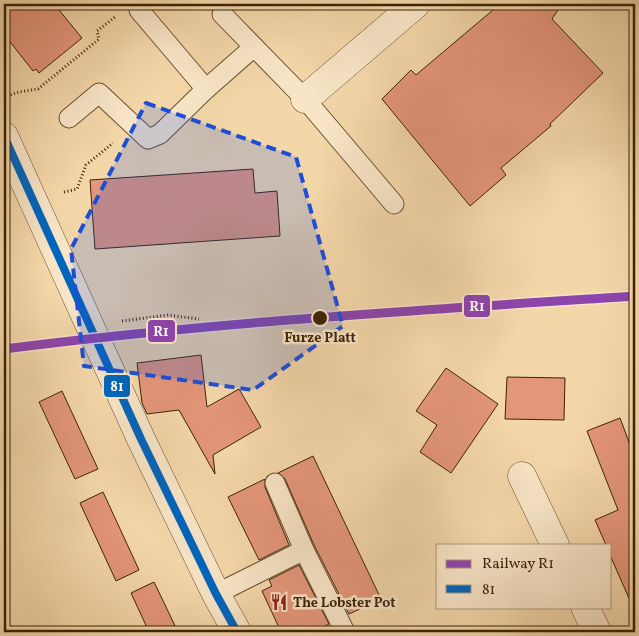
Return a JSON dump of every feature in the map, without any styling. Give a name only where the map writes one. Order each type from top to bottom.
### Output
[{"type":"street","points":[[305,99],[416,4]]},
{"type":"street","points":[[4,136],[141,439],[216,594],[237,632]]},
{"type":"street","points":[[522,476],[555,544]]},
{"type":"street","points":[[585,608],[596,632]]},
{"type":"lane","points":[[139,10],[206,89]]},
{"type":"lane","points":[[222,14],[305,99],[394,204]]},
{"type":"lane","points":[[69,118],[98,93],[148,139],[160,134],[206,89],[254,47]]},
{"type":"lane","points":[[275,483],[304,550],[345,632]]},
{"type":"lane","points":[[216,594],[304,550]]},
{"type":"path","points":[[4,97],[38,88],[99,39],[97,31],[118,15]]},
{"type":"path","points":[[31,198],[77,189],[86,165],[133,126]]},
{"type":"path","points":[[89,324],[168,315],[200,319]]},
{"type":"highlighted area","points":[[146,103],[296,157],[343,326],[253,390],[84,366],[71,249]]},
{"type":"building","points":[[4,4],[54,4],[82,38],[39,73],[36,69],[33,71],[4,34]]},
{"type":"building","points":[[500,4],[562,4],[552,19],[603,73],[550,124],[551,126],[501,168],[506,175],[470,206],[382,99],[411,70],[416,75]]},
{"type":"building","points":[[253,169],[255,193],[277,191],[280,236],[95,249],[90,180]]},
{"type":"building","points":[[201,355],[207,407],[239,389],[261,427],[213,455],[215,474],[179,410],[147,414],[142,403],[137,363]]},
{"type":"building","points":[[446,368],[498,404],[451,473],[420,452],[437,425],[416,411]]},
{"type":"building","points":[[507,377],[565,378],[564,420],[505,419]]},
{"type":"building","points":[[62,391],[98,469],[75,479],[39,402]]},
{"type":"building","points":[[620,418],[635,458],[635,612],[612,560],[612,544],[606,544],[595,520],[618,510],[587,431]]},
{"type":"building","points":[[313,456],[381,599],[349,614],[314,545],[285,479],[278,473]]},
{"type":"building","points":[[265,479],[265,487],[289,545],[259,560],[228,497]]},
{"type":"building","points":[[103,492],[139,570],[116,581],[80,503]]},
{"type":"building","points":[[299,565],[329,624],[313,632],[281,632],[262,591],[272,586],[269,580]]},
{"type":"building","points":[[154,582],[178,632],[149,632],[131,593]]},
{"type":"rail line","name":"R1","points":[[4,349],[240,324],[635,296]]},
{"type":"transit line","name":"81","points":[[4,136],[141,439],[216,594],[237,632]]},
{"type":"place","name":"Furze Platt","points":[[320,318]]},
{"type":"place","name":"The Lobster Pot","points":[[279,602]]}]
